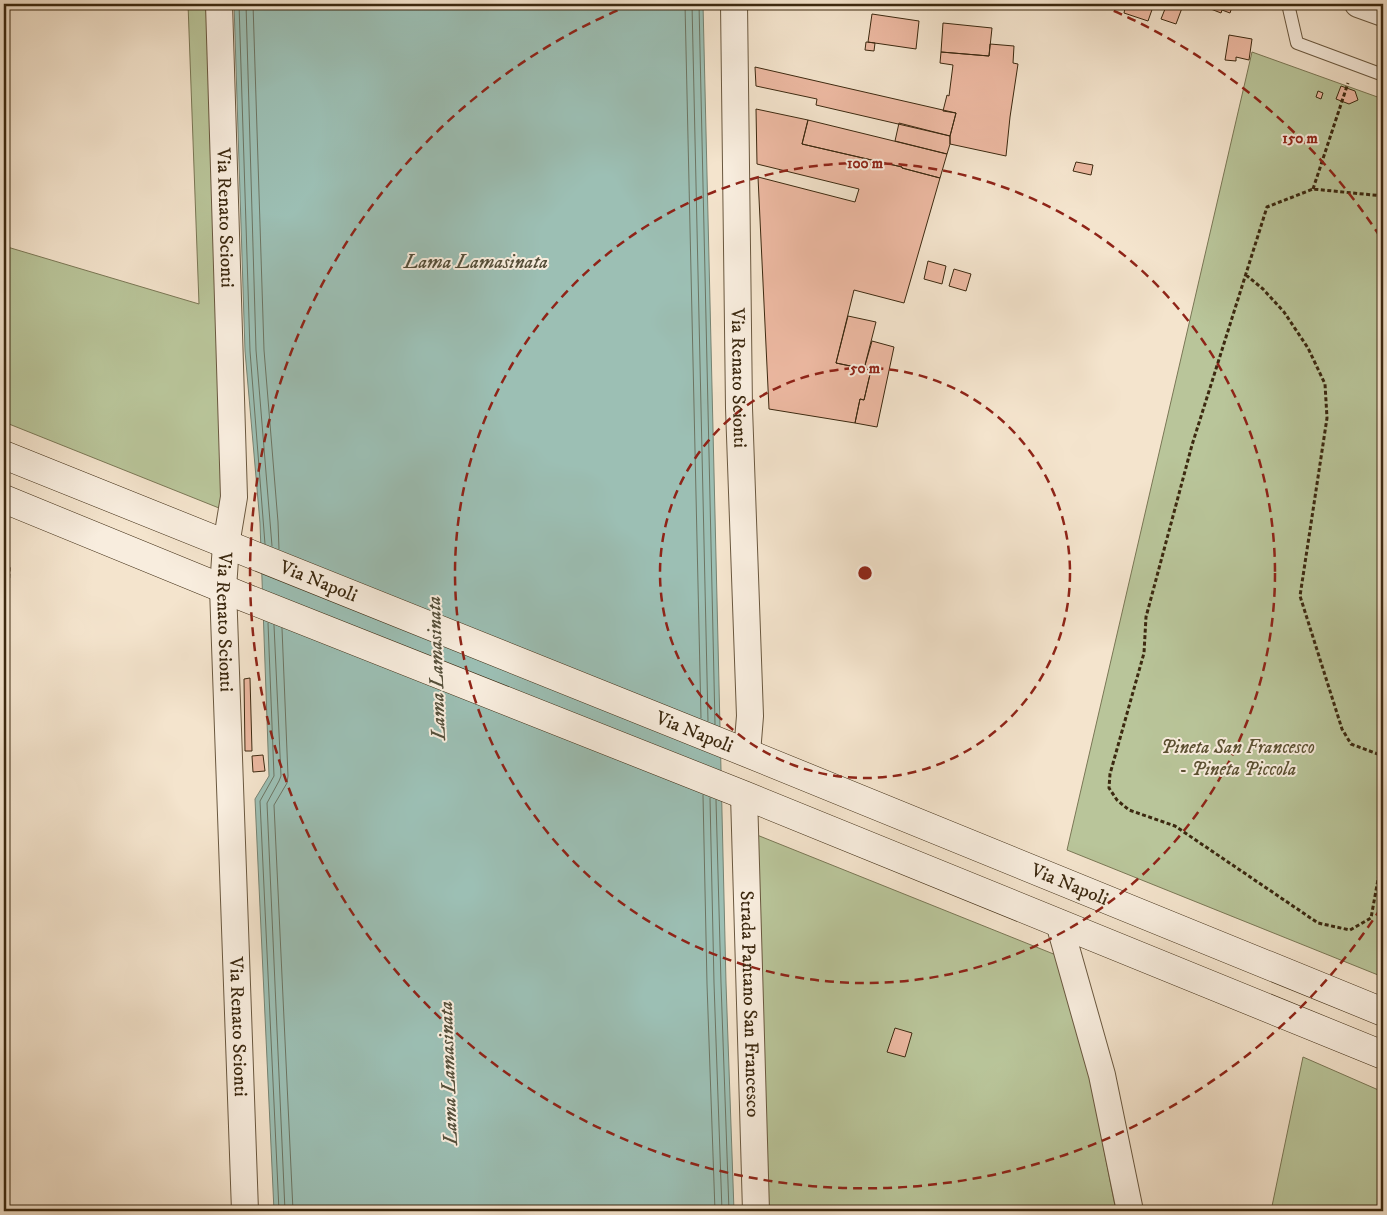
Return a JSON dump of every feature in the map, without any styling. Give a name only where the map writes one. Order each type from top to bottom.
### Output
[{"type":"main road","name":"Via Napoli","points":[[4,455],[747,753],[1383,1012]]},
{"type":"main road","points":[[4,499],[234,593],[744,795],[1383,1056]]},
{"type":"street","name":"Via Renato Scionti","points":[[220,4],[236,549],[234,593],[245,1211]]},
{"type":"street","name":"Via Renato Scionti","points":[[734,4],[739,398],[750,716],[747,753]]},
{"type":"street","points":[[1358,4],[1383,13]]},
{"type":"street","name":"Strada Pantano San Francesco","points":[[744,795],[756,1211]]},
{"type":"street","points":[[1059,924],[1102,1075],[1130,1211]]},
{"type":"lane","points":[[1288,4],[1297,43],[1383,75]]},
{"type":"path","points":[[1313,189],[1355,65]]},
{"type":"path","points":[[1383,196],[1313,189],[1267,207],[1192,445],[1146,617],[1144,653],[1110,774],[1109,788],[1116,800],[1129,810],[1175,826],[1318,923],[1335,928],[1350,930],[1371,918],[1383,852]]},
{"type":"path","points":[[1246,275],[1263,289],[1284,312],[1308,348],[1325,384],[1327,418],[1300,596],[1342,729],[1352,744],[1383,756]]},
{"type":"path","points":[[4,563],[9,568],[8,596],[4,608]]},
{"type":"green space","points":[[188,4],[211,4],[225,476],[219,508],[4,422],[4,246],[199,304]]},
{"type":"green space","name":"Pineta San Francesco - Pineta Piccola","points":[[1252,52],[1383,99],[1383,977],[1067,850]]},
{"type":"green space","points":[[752,833],[1056,955],[1089,1073],[1116,1211],[766,1211]]},
{"type":"green space","points":[[1303,1057],[1383,1092],[1383,1211],[1271,1211]]},
{"type":"water","name":"Lama Lamasinata","points":[[234,4],[703,4],[726,983],[734,1211],[274,1211],[255,799],[269,776],[260,523],[245,351]]},
{"type":"building","points":[[1126,4],[1154,4],[1148,21],[1124,13]]},
{"type":"building","points":[[1167,4],[1182,8],[1176,24],[1161,19]]},
{"type":"building","points":[[1198,4],[1233,4],[1230,13],[1222,10],[1221,13]]},
{"type":"building","points":[[872,14],[919,21],[916,49],[868,42]]},
{"type":"building","points":[[943,23],[992,28],[989,56],[941,52]]},
{"type":"building","points":[[1229,35],[1252,39],[1249,60],[1236,57],[1236,61],[1225,60]]},
{"type":"building","points":[[866,42],[875,43],[874,51],[865,50]]},
{"type":"building","points":[[990,44],[1014,46],[1013,63],[1018,64],[1006,156],[950,144],[950,136],[956,113],[943,111],[947,95],[949,96],[953,65],[940,63],[941,52],[989,56]]},
{"type":"building","points":[[755,67],[956,113],[950,136],[816,105],[817,99],[756,86]]},
{"type":"building","points":[[1341,86],[1355,91],[1358,100],[1349,104],[1336,99]]},
{"type":"building","points":[[1318,91],[1323,93],[1321,99],[1316,97]]},
{"type":"building","points":[[756,109],[808,120],[802,144],[902,167],[940,178],[904,303],[854,290],[836,363],[871,370],[864,400],[860,399],[855,423],[769,409],[758,177],[855,202],[859,189],[757,164]]},
{"type":"building","points":[[808,120],[947,154],[940,178],[902,167],[802,144]]},
{"type":"building","points":[[899,123],[950,136],[947,154],[895,141]]},
{"type":"building","points":[[1076,162],[1093,165],[1091,175],[1073,171]]},
{"type":"building","points":[[928,261],[946,266],[942,284],[924,279]]},
{"type":"building","points":[[954,269],[971,274],[966,291],[949,286]]},
{"type":"building","points":[[848,316],[876,322],[864,369],[836,363]]},
{"type":"building","points":[[872,341],[894,347],[877,427],[855,423],[860,399],[864,400],[871,370],[864,369]]},
{"type":"building","points":[[250,678],[252,751],[245,751],[244,679]]},
{"type":"building","points":[[263,755],[265,771],[253,772],[252,756]]},
{"type":"building","points":[[895,1028],[912,1033],[905,1057],[887,1052]]}]
